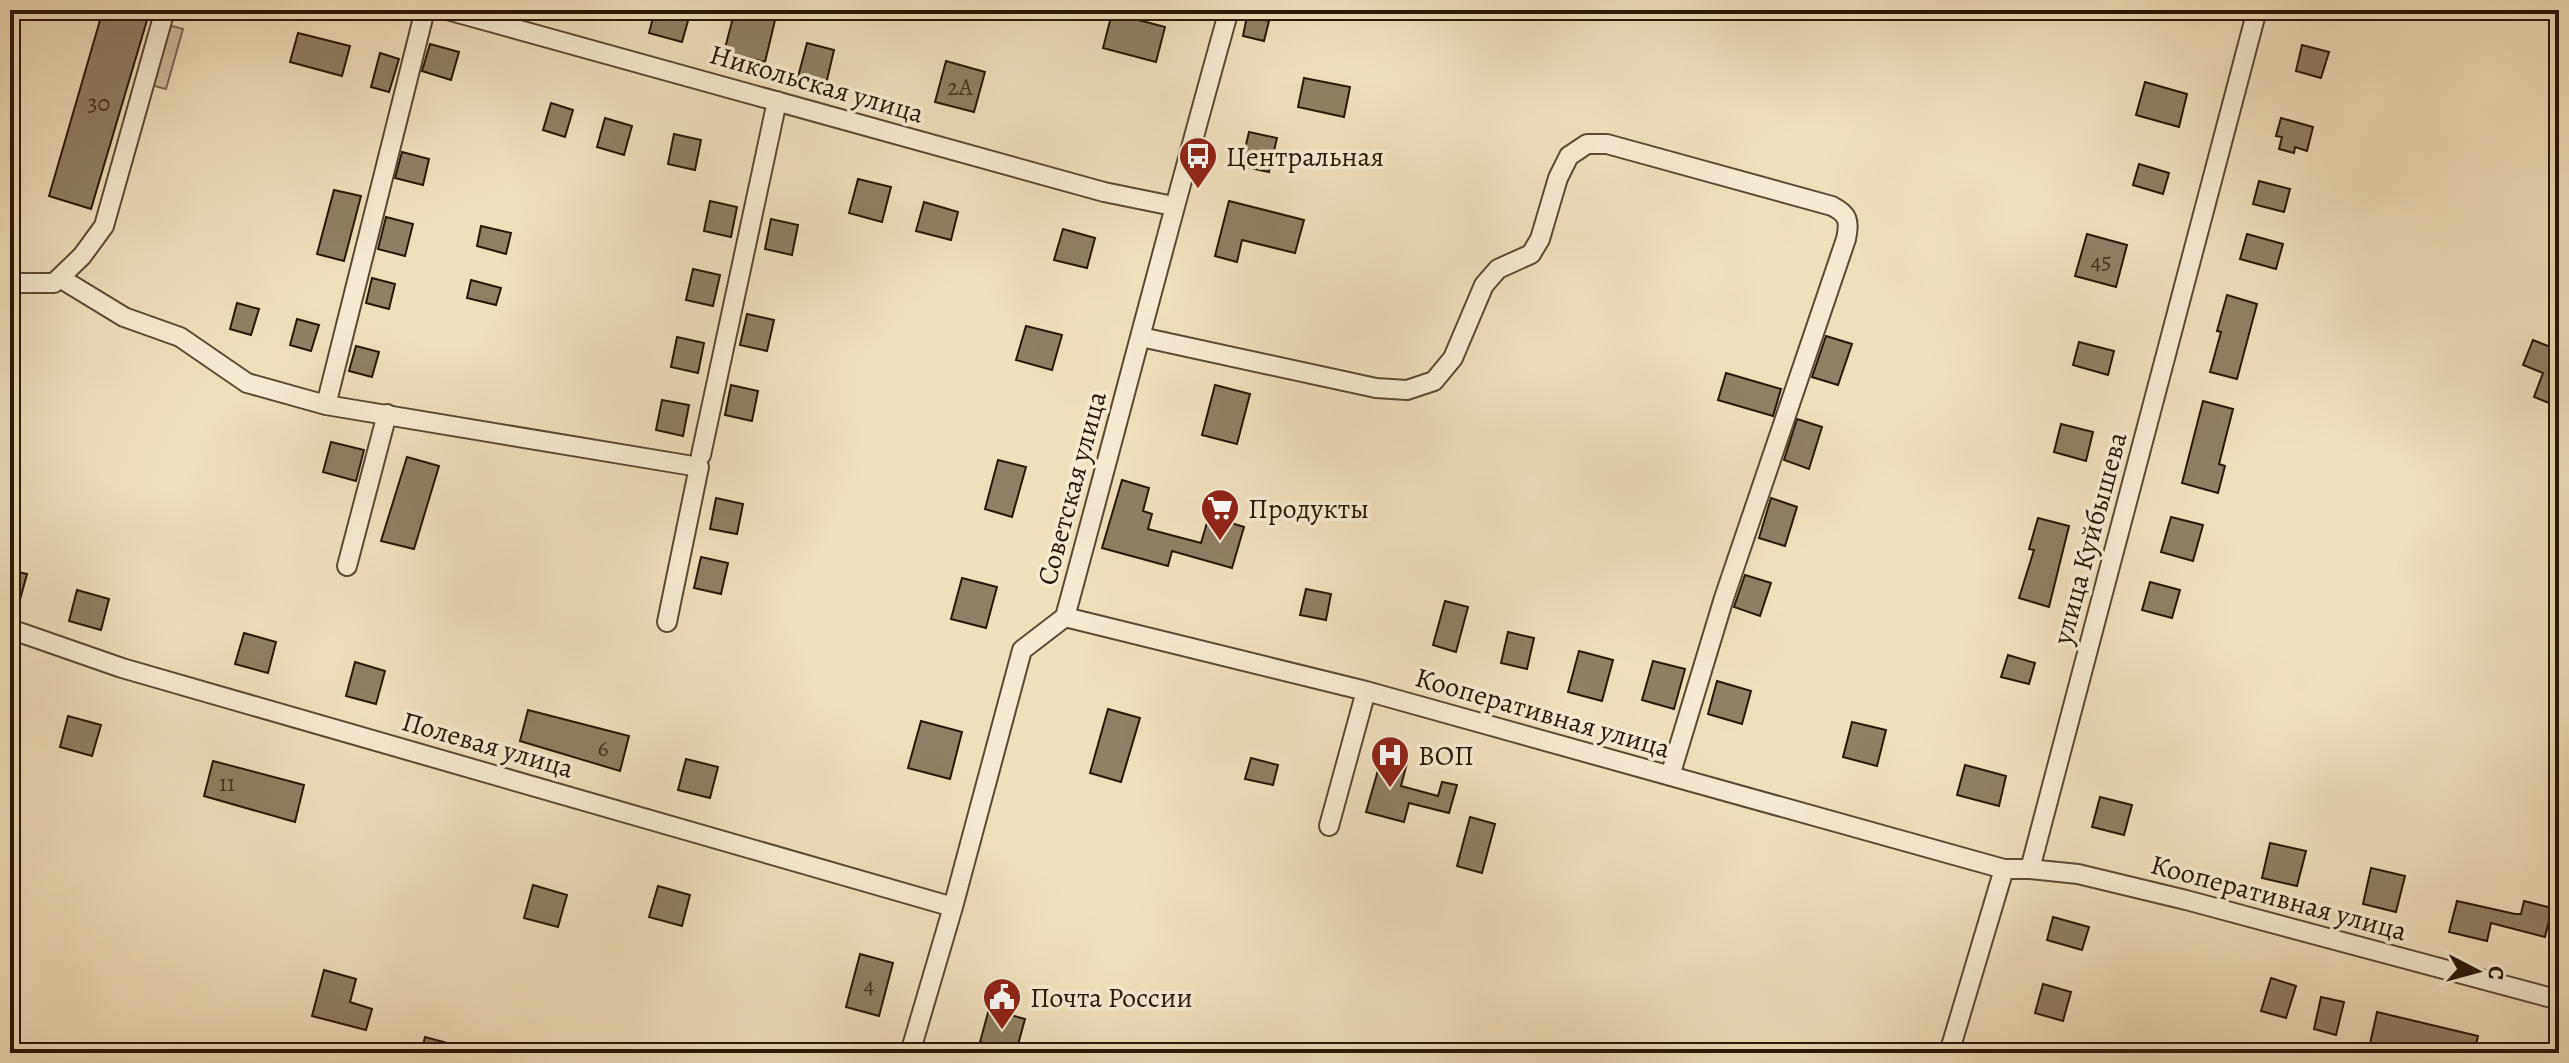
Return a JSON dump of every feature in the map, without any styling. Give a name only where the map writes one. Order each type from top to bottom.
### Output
[{"type":"street","points":[[10,283],[54,283],[82,256],[104,226],[165,10]]},
{"type":"street","points":[[326,405],[425,10]]},
{"type":"street","name":"Никольская улица","points":[[447,10],[1104,192],[1173,206]]},
{"type":"street","name":"Советская улица","points":[[910,1053],[1022,650],[1065,617],[1173,206],[1229,10]]},
{"type":"street","name":"улица Куйбышева","points":[[2030,869],[2257,10]]},
{"type":"street","points":[[701,455],[777,101]]},
{"type":"street","points":[[1141,337],[1376,388],[1407,390],[1434,381],[1453,358],[1484,285],[1498,269],[1531,254],[1540,239],[1558,178],[1569,156],[1587,144],[1607,144],[1832,206],[1844,212],[1849,223],[1846,239],[1724,598],[1670,776]]},
{"type":"street","points":[[60,278],[124,317],[180,337],[247,383],[326,405],[699,467],[667,622]]},
{"type":"street","points":[[347,566],[387,414]]},
{"type":"street","name":"Кооперативная улица","points":[[1065,617],[1366,691],[2004,869]]},
{"type":"street","name":"Полевая улица","points":[[10,629],[122,668],[953,907]]},
{"type":"street","points":[[1329,826],[1366,691]]},
{"type":"street","points":[[1949,1053],[2004,869],[2030,869]]},
{"type":"street","name":"Кооперативная улица","points":[[2030,869],[2078,874],[2186,900],[2559,1000]]},
{"type":"shaded area","points":[[168,25],[183,29],[166,89],[151,85]]},
{"type":"building","points":[[103,10],[150,10],[91,209],[49,196]]},
{"type":"building","points":[[655,10],[691,10],[682,42],[649,33]]},
{"type":"building","points":[[735,10],[752,10],[776,16],[765,62],[724,52]]},
{"type":"building","points":[[1112,13],[1165,27],[1156,62],[1103,48]]},
{"type":"building","points":[[1247,16],[1269,21],[1264,41],[1243,36]]},
{"type":"building","points":[[298,33],[350,46],[342,76],[290,62]]},
{"type":"building","points":[[807,43],[834,50],[826,84],[798,77]]},
{"type":"building","points":[[430,44],[459,52],[451,80],[422,71]]},
{"type":"building","points":[[2302,45],[2329,52],[2321,78],[2296,71]]},
{"type":"building","points":[[380,53],[399,59],[389,92],[371,87]]},
{"type":"building","points":[[946,61],[985,72],[974,112],[935,102]]},
{"type":"building","points":[[1304,78],[1350,87],[1344,117],[1298,107]]},
{"type":"building","points":[[2145,82],[2187,94],[2179,127],[2136,115]]},
{"type":"building","points":[[551,103],[573,110],[565,137],[543,130]]},
{"type":"building","points":[[605,118],[632,126],[624,155],[597,147]]},
{"type":"building","points":[[2281,118],[2313,127],[2307,151],[2295,147],[2294,153],[2279,149],[2282,137],[2276,136]]},
{"type":"building","points":[[1249,132],[1277,138],[1269,172],[1241,166]]},
{"type":"building","points":[[674,134],[701,140],[695,170],[668,164]]},
{"type":"building","points":[[402,152],[429,159],[423,185],[395,178]]},
{"type":"building","points":[[2139,164],[2169,173],[2163,194],[2133,185]]},
{"type":"building","points":[[858,179],[891,187],[882,222],[849,213]]},
{"type":"building","points":[[2259,181],[2290,189],[2284,212],[2253,204]]},
{"type":"building","points":[[334,190],[361,196],[344,261],[317,254]]},
{"type":"building","points":[[710,201],[737,207],[731,237],[704,231]]},
{"type":"building","points":[[1229,201],[1304,220],[1295,253],[1242,240],[1237,262],[1215,256]]},
{"type":"building","points":[[924,202],[958,212],[951,240],[916,231]]},
{"type":"building","points":[[386,217],[413,224],[405,256],[378,249]]},
{"type":"building","points":[[771,219],[798,225],[792,255],[765,249]]},
{"type":"building","points":[[481,226],[511,233],[506,254],[477,246]]},
{"type":"building","points":[[1063,229],[1095,238],[1087,268],[1054,260]]},
{"type":"building","points":[[2087,234],[2127,245],[2116,287],[2075,276]]},
{"type":"building","points":[[2247,234],[2283,244],[2276,269],[2240,259]]},
{"type":"building","points":[[693,269],[720,275],[713,306],[686,300]]},
{"type":"building","points":[[372,278],[395,284],[389,309],[366,303]]},
{"type":"building","points":[[471,280],[501,288],[496,305],[467,298]]},
{"type":"building","points":[[2227,295],[2257,304],[2237,379],[2210,372]]},
{"type":"building","points":[[237,303],[259,309],[251,335],[230,329]]},
{"type":"building","points":[[747,314],[774,320],[767,351],[740,345]]},
{"type":"building","points":[[297,319],[319,325],[311,351],[290,345]]},
{"type":"building","points":[[1026,326],[1062,335],[1052,370],[1016,360]]},
{"type":"building","points":[[1826,336],[1852,344],[1838,385],[1812,377]]},
{"type":"building","points":[[2558,336],[2559,407],[2534,397],[2543,373],[2523,365],[2533,340],[2553,348]]},
{"type":"building","points":[[677,337],[704,343],[698,373],[671,367]]},
{"type":"building","points":[[2079,342],[2114,351],[2108,375],[2073,365]]},
{"type":"building","points":[[356,346],[379,352],[372,377],[349,371]]},
{"type":"building","points":[[1726,373],[1781,389],[1773,416],[1718,400]]},
{"type":"building","points":[[731,385],[758,391],[752,421],[725,415]]},
{"type":"building","points":[[1215,385],[1250,394],[1237,444],[1202,435]]},
{"type":"building","points":[[662,400],[689,405],[683,436],[656,430]]},
{"type":"building","points":[[2203,401],[2233,409],[2219,464],[2225,466],[2218,493],[2182,483]]},
{"type":"building","points":[[1797,419],[1822,427],[1809,469],[1784,460]]},
{"type":"building","points":[[2061,424],[2093,432],[2086,461],[2054,452]]},
{"type":"building","points":[[331,442],[364,450],[356,481],[323,472]]},
{"type":"building","points":[[407,457],[439,466],[414,549],[381,541]]},
{"type":"building","points":[[998,460],[1026,467],[1012,517],[985,509]]},
{"type":"building","points":[[1122,480],[1149,488],[1143,511],[1152,514],[1148,529],[1201,543],[1209,516],[1244,527],[1232,568],[1172,551],[1168,566],[1102,548]]},
{"type":"building","points":[[716,498],[743,504],[737,534],[710,529]]},
{"type":"building","points":[[1771,498],[1797,507],[1785,546],[1759,538]]},
{"type":"building","points":[[2171,517],[2203,525],[2193,561],[2161,552]]},
{"type":"building","points":[[2038,518],[2069,526],[2049,607],[2019,598],[2034,550],[2029,549]]},
{"type":"building","points":[[701,557],[728,563],[721,594],[694,588]]},
{"type":"building","points":[[10,570],[27,574],[15,618],[10,617]]},
{"type":"building","points":[[1745,575],[1771,583],[1760,616],[1734,607]]},
{"type":"building","points":[[962,578],[997,587],[986,628],[951,619]]},
{"type":"building","points":[[2150,582],[2180,590],[2172,618],[2142,610]]},
{"type":"building","points":[[1306,589],[1331,594],[1326,620],[1300,615]]},
{"type":"building","points":[[77,590],[109,599],[101,630],[69,621]]},
{"type":"building","points":[[1445,601],[1468,607],[1456,652],[1433,645]]},
{"type":"building","points":[[1508,632],[1534,638],[1527,669],[1501,663]]},
{"type":"building","points":[[244,633],[276,642],[268,673],[235,664]]},
{"type":"building","points":[[1579,651],[1613,660],[1602,701],[1568,692]]},
{"type":"building","points":[[2008,655],[2035,663],[2029,684],[2001,677]]},
{"type":"building","points":[[1653,661],[1685,669],[1674,709],[1642,700]]},
{"type":"building","points":[[355,662],[385,671],[376,704],[346,696]]},
{"type":"building","points":[[1717,681],[1751,691],[1742,724],[1708,714]]},
{"type":"building","points":[[1108,709],[1140,718],[1121,782],[1090,773]]},
{"type":"building","points":[[528,710],[629,736],[620,771],[520,741]]},
{"type":"building","points":[[68,716],[101,725],[92,756],[60,747]]},
{"type":"building","points":[[921,721],[962,732],[950,779],[908,768]]},
{"type":"building","points":[[1852,722],[1886,730],[1877,766],[1843,757]]},
{"type":"building","points":[[1383,753],[1408,759],[1401,786],[1438,796],[1442,782],[1457,785],[1449,813],[1409,803],[1404,822],[1366,812]]},
{"type":"building","points":[[1251,758],[1278,765],[1273,785],[1245,779]]},
{"type":"building","points":[[686,759],[718,767],[710,798],[678,790]]},
{"type":"building","points":[[213,761],[304,785],[295,822],[204,796]]},
{"type":"building","points":[[1965,765],[2006,776],[1999,806],[1957,795]]},
{"type":"building","points":[[2100,797],[2132,805],[2124,835],[2092,827]]},
{"type":"building","points":[[1470,817],[1495,824],[1482,873],[1457,866]]},
{"type":"building","points":[[2270,843],[2306,851],[2297,886],[2262,878]]},
{"type":"building","points":[[2371,868],[2405,876],[2396,912],[2363,904]]},
{"type":"building","points":[[533,885],[567,895],[558,927],[524,918]]},
{"type":"building","points":[[658,886],[690,895],[682,926],[649,917]]},
{"type":"building","points":[[2457,901],[2515,914],[2521,914],[2524,901],[2552,908],[2545,937],[2491,923],[2487,941],[2449,932]]},
{"type":"building","points":[[2053,917],[2089,927],[2082,950],[2047,940]]},
{"type":"building","points":[[860,954],[893,963],[879,1016],[846,1007]]},
{"type":"building","points":[[324,970],[356,979],[350,1002],[372,1009],[366,1030],[312,1016]]},
{"type":"building","points":[[2271,978],[2296,986],[2286,1018],[2261,1011]]},
{"type":"building","points":[[2043,984],[2071,992],[2063,1021],[2035,1013]]},
{"type":"building","points":[[2321,997],[2344,1002],[2336,1035],[2314,1029]]},
{"type":"building","name":"Почта России","points":[[989,1009],[1025,1019],[1016,1052],[980,1042]]},
{"type":"building","points":[[2377,1012],[2478,1036],[2474,1053],[2406,1053],[2370,1044]]},
{"type":"building","points":[[425,1037],[466,1048],[466,1053],[421,1053]]},
{"type":"place","name":"Центральная","points":[[1198,190]]},
{"type":"place","name":"Продукты","points":[[1220,542]]},
{"type":"place","name":"ВОП","points":[[1390,789]]},
{"type":"place","name":"Почта России","points":[[1002,1031]]}]
